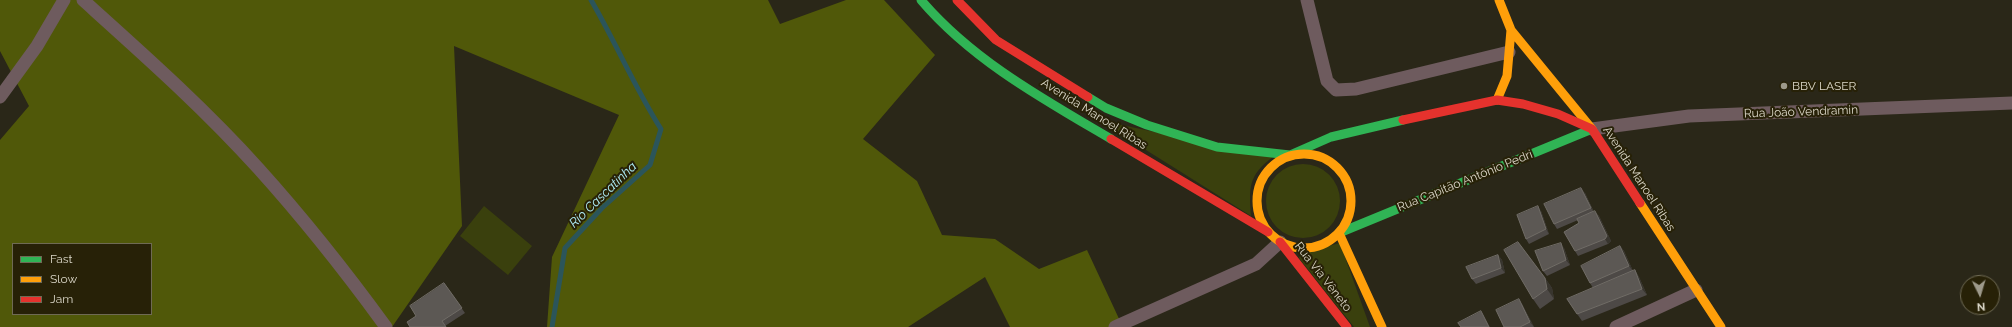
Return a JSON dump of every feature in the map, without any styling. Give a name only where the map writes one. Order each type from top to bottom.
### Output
[{"type":"main road","name":"Avenida Manoel Ribas","points":[[921,0],[939,21],[984,60],[1101,133],[1268,232]]},
{"type":"main road","name":"Avenida Manoel Ribas","points":[[957,0],[996,40],[1106,108],[1187,138],[1217,147],[1290,155],[1331,137]]},
{"type":"main road","points":[[1499,0],[1511,30],[1592,129]]},
{"type":"main road","points":[[1498,100],[1507,76],[1511,30]]},
{"type":"main road","name":"Avenida Manoel Ribas","points":[[1245,151],[1331,137],[1455,108],[1498,100],[1523,104],[1558,114],[1592,129],[1721,327]]},
{"type":"main road","name":"Rua Capitão Antônio Pedri","points":[[1339,233],[1592,129]]},
{"type":"main road","points":[[1306,153],[1321,157],[1334,164],[1344,176],[1350,190],[1351,205],[1347,220],[1339,233],[1326,242],[1311,248],[1295,248],[1280,242],[1268,232],[1259,219],[1256,203],[1258,188],[1265,173],[1276,162],[1290,155],[1306,153]]},
{"type":"main road","name":"Rua Via Vêneto","points":[[1339,233],[1382,327]]},
{"type":"main road","name":"Rua Via Vêneto","points":[[1280,242],[1347,327]]},
{"type":"street","points":[[0,97],[37,46],[64,0]]},
{"type":"street","points":[[83,0],[160,70],[258,168],[341,266],[386,327]]},
{"type":"street","points":[[1307,0],[1327,82],[1336,90],[1356,89],[1509,52]]},
{"type":"street","name":"Rua João Vendramin","points":[[1592,129],[1690,116],[2012,103]]},
{"type":"street","points":[[1115,327],[1256,264],[1280,242]]},
{"type":"street","points":[[1616,327],[1696,290]]},
{"type":"green space","points":[[0,0],[768,0],[780,24],[846,0],[884,0],[935,55],[863,139],[917,181],[942,235],[995,239],[1039,269],[1087,250],[1121,323],[1112,327],[1010,327],[985,277],[908,327],[547,327],[552,257],[619,115],[454,46],[462,226],[392,327],[0,327],[0,140],[29,106],[0,51]]},
{"type":"green space","points":[[1117,124],[1273,157],[1259,170],[1252,183],[1250,190],[1251,216],[1119,133],[1116,129]]},
{"type":"green space","points":[[1303,164],[1317,167],[1329,175],[1337,187],[1340,201],[1337,215],[1329,227],[1317,235],[1303,238],[1289,235],[1277,227],[1269,215],[1266,201],[1269,187],[1277,175],[1289,167]]},
{"type":"green space","points":[[484,206],[532,246],[508,275],[460,236]]},
{"type":"green space","points":[[1340,243],[1370,327],[1354,327],[1299,258],[1301,253]]},
{"type":"building","points":[[1581,188],[1591,208],[1554,224],[1544,204]]},
{"type":"building","points":[[1538,206],[1546,229],[1526,239],[1517,215]]},
{"type":"building","points":[[1595,211],[1607,236],[1605,239],[1575,251],[1564,232],[1579,223],[1577,219]]},
{"type":"building","points":[[1518,242],[1545,278],[1547,289],[1533,299],[1504,250]]},
{"type":"building","points":[[1561,243],[1566,260],[1543,271],[1535,251]]},
{"type":"building","points":[[1620,246],[1629,266],[1590,283],[1581,266]]},
{"type":"building","points":[[1498,255],[1501,268],[1472,279],[1466,267]]},
{"type":"building","points":[[1635,270],[1642,289],[1577,314],[1567,299]]},
{"type":"building","points":[[444,283],[462,308],[442,321],[446,327],[410,327],[407,322],[416,316],[410,306]]},
{"type":"building","points":[[1519,299],[1530,322],[1520,327],[1504,327],[1496,310]]},
{"type":"building","points":[[1481,311],[1489,327],[1461,327],[1458,323]]},
{"type":"waterway","name":"Rio Cascatinha","points":[[552,327],[565,248],[602,208],[650,165],[661,129],[591,0]]},
{"type":"traffic: fast","points":[[921,0],[941,22],[986,60],[1034,93],[1111,139]]},
{"type":"traffic: fast","points":[[1088,97],[1106,108],[1147,125],[1217,147],[1290,155],[1331,137],[1403,120]]},
{"type":"traffic: fast","points":[[1339,233],[1592,129]]},
{"type":"traffic: slow","points":[[1499,0],[1511,30],[1592,129]]},
{"type":"traffic: slow","points":[[1497,100],[1507,76],[1511,30]]},
{"type":"traffic: slow","points":[[1304,154],[1322,157],[1337,168],[1348,183],[1351,201],[1348,219],[1337,234],[1322,245],[1304,248],[1286,245],[1271,234],[1260,219],[1257,201],[1260,183],[1271,168],[1286,157],[1304,154]]},
{"type":"traffic: slow","points":[[1640,203],[1721,327]]},
{"type":"traffic: slow","points":[[1339,233],[1382,327]]},
{"type":"traffic: jam","points":[[957,0],[996,40],[1088,97]]},
{"type":"traffic: jam","points":[[1403,120],[1497,100],[1523,104],[1558,114],[1592,129],[1640,203]]},
{"type":"traffic: jam","points":[[1111,139],[1268,232]]},
{"type":"traffic: jam","points":[[1280,242],[1347,327]]},
{"type":"place","name":"BBV LASER","points":[[1784,86]]}]
